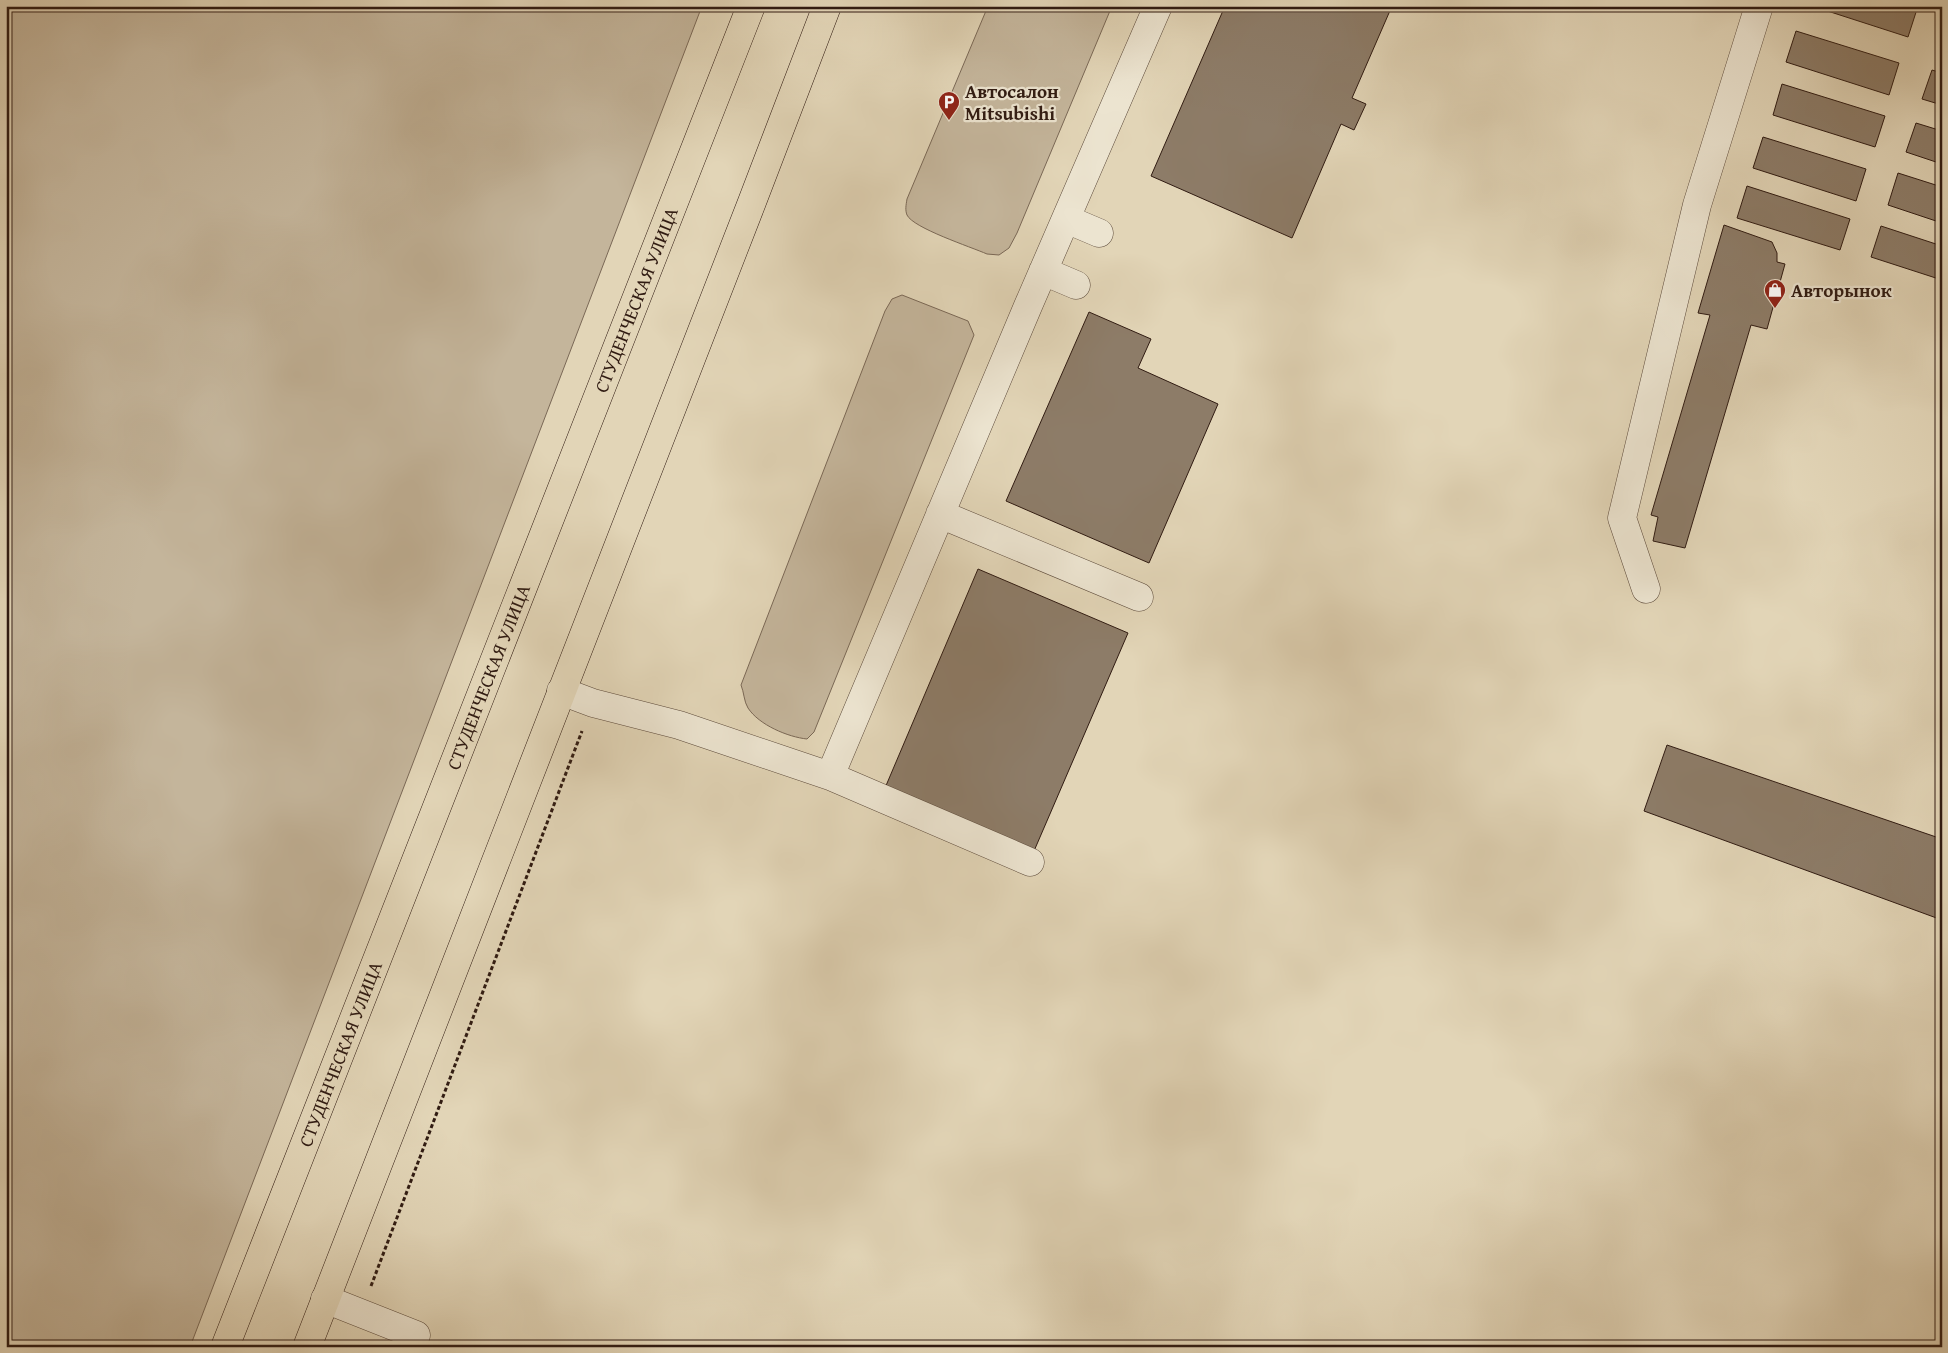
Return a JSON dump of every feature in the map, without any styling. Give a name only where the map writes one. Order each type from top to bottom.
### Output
[{"type":"main road","name":"СТУДЕНЧЕСКАЯ УЛИЦА","points":[[225,1347],[751,6]]},
{"type":"main road","points":[[306,1347],[827,6]]},
{"type":"lane","points":[[830,776],[1043,271],[1158,6]]},
{"type":"lane","points":[[1646,589],[1622,518],[1697,205],[1759,6]]},
{"type":"lane","points":[[1066,219],[1098,233]]},
{"type":"lane","points":[[1043,271],[1076,285]]},
{"type":"lane","points":[[940,514],[1139,597]]},
{"type":"lane","points":[[561,691],[593,702],[679,725],[830,776],[1030,862]]},
{"type":"lane","points":[[325,1299],[416,1335]]},
{"type":"shaded area","points":[[6,6],[702,6],[190,1347],[6,1347]]},
{"type":"shaded area","points":[[988,6],[1112,6],[1017,233],[1009,248],[999,255],[987,254],[920,226],[907,215],[906,209],[907,199]]},
{"type":"shaded area","points":[[902,295],[968,321],[974,335],[814,732],[807,739],[799,738],[774,729],[759,720],[747,706],[741,685],[885,311],[892,299]]},
{"type":"building","points":[[1225,6],[1392,6],[1352,98],[1366,104],[1354,130],[1341,124],[1292,238],[1151,176]]},
{"type":"building","points":[[1812,6],[1918,6],[1908,37]]},
{"type":"building","points":[[1796,31],[1899,63],[1889,95],[1786,62]]},
{"type":"building","points":[[1932,70],[1942,73],[1942,105],[1922,99]]},
{"type":"building","points":[[1782,84],[1885,116],[1875,147],[1773,115]]},
{"type":"building","points":[[1916,123],[1942,131],[1942,164],[1906,152]]},
{"type":"building","points":[[1763,137],[1866,169],[1856,201],[1753,168]]},
{"type":"building","points":[[1898,173],[1942,187],[1942,223],[1888,205]]},
{"type":"building","points":[[1747,186],[1850,219],[1840,250],[1737,218]]},
{"type":"building","points":[[1724,225],[1772,242],[1777,253],[1777,262],[1785,264],[1767,329],[1751,325],[1685,548],[1653,541],[1658,517],[1651,515],[1710,315],[1698,313]]},
{"type":"building","points":[[1881,226],[1942,246],[1942,280],[1871,257]]},
{"type":"building","points":[[1089,312],[1151,339],[1138,368],[1218,404],[1149,563],[1006,501]]},
{"type":"building","points":[[978,569],[1128,633],[1034,851],[885,788]]},
{"type":"building","points":[[1667,745],[1942,839],[1942,920],[1644,811]]},
{"type":"place","name":"Автосалон Mitsubishi","points":[[949,121]]},
{"type":"place","name":"Авторынок","points":[[1775,309]]}]
